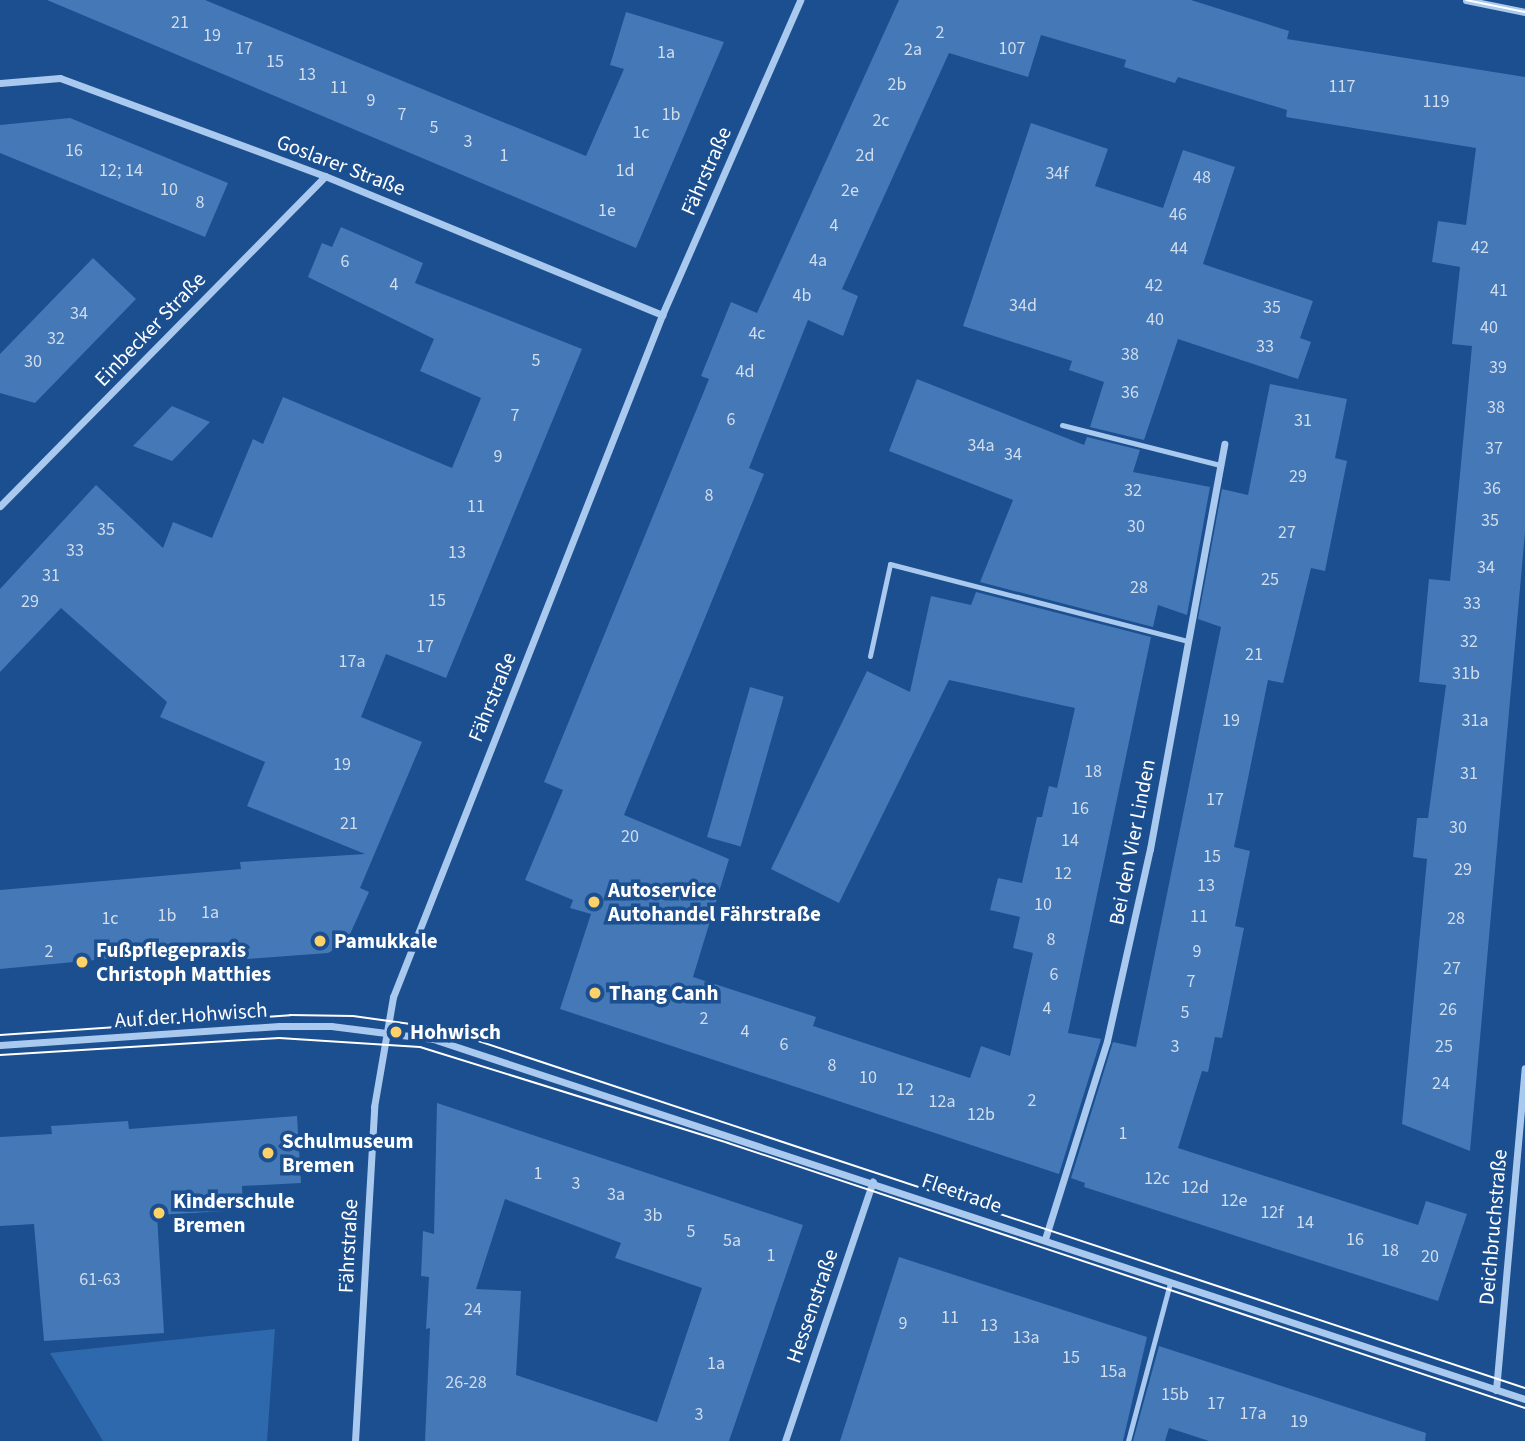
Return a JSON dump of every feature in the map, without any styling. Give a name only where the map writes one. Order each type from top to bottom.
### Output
[{"type":"street","name":"Fährstraße","points":[[355,1441],[374,1107],[385,1031],[401,973],[662,315],[800,0]]},
{"type":"street","points":[[1466,0],[1525,12]]},
{"type":"street","name":"Goslarer Straße","points":[[0,83],[60,78],[325,176],[662,315]]},
{"type":"street","name":"Einbecker Straße","points":[[0,506],[325,176]]},
{"type":"street","name":"Bei den Vier Linden","points":[[1045,1239],[1107,1041],[1150,849],[1224,444]]},
{"type":"street","name":"Auf der Hohwisch","points":[[0,1045],[279,1026],[385,1031]]},
{"type":"street","name":"Fleetrade","points":[[385,1031],[485,1052],[1170,1283],[1525,1399]]},
{"type":"street","name":"Deichbruchstraße","points":[[1496,1390],[1525,1068]]},
{"type":"street","name":"Hessenstraße","points":[[785,1441],[873,1181]]},
{"type":"lane","points":[[1062,425],[1220,465]]},
{"type":"lane","points":[[870,656],[890,564],[1188,641]]},
{"type":"lane","points":[[1128,1441],[1170,1283]]},
{"type":"shaded area","points":[[275,1329],[267,1441],[103,1441],[50,1353]]},
{"type":"building","points":[[47,0],[205,0],[586,156],[624,69],[610,65],[626,12],[724,42],[636,248]]},
{"type":"building","points":[[899,0],[1191,0],[1289,31],[1287,39],[1525,77],[1525,532],[1470,1151],[1402,1124],[1427,859],[1413,857],[1417,818],[1428,818],[1446,685],[1419,682],[1429,579],[1450,581],[1472,346],[1452,344],[1460,267],[1432,262],[1438,221],[1466,225],[1476,148],[1286,117],[1287,110],[1178,77],[1175,83],[1124,67],[1126,60],[1041,35],[1028,77],[949,53],[842,289],[858,296],[843,336],[808,320],[749,468],[764,474],[624,815],[729,859],[693,977],[816,1017],[813,1026],[970,1078],[981,1046],[1010,1056],[1033,953],[1013,948],[1020,917],[990,910],[998,878],[1022,883],[1037,817],[1042,817],[1049,786],[1057,788],[1075,708],[949,680],[839,903],[771,869],[867,671],[910,692],[931,596],[971,605],[976,592],[1151,637],[1068,1033],[1101,1039],[1059,1174],[560,1009],[591,914],[570,908],[573,900],[525,880],[563,790],[544,782],[709,379],[701,376],[731,302],[757,313]]},
{"type":"building","points":[[70,118],[228,183],[205,237],[0,153],[0,125]]},
{"type":"building","points":[[1031,123],[1108,149],[1095,186],[1163,208],[1183,150],[1235,167],[1203,264],[1313,301],[1300,338],[1311,342],[1298,379],[1178,339],[1144,440],[1090,427],[1104,382],[1069,370],[1072,361],[963,326]]},
{"type":"building","points":[[341,227],[423,263],[415,283],[582,349],[446,678],[386,654],[361,717],[422,742],[360,888],[369,892],[346,943],[328,953],[247,959],[246,952],[148,959],[148,955],[0,969],[0,890],[241,869],[240,862],[365,854],[247,806],[265,762],[160,717],[167,702],[61,608],[0,672],[0,589],[96,485],[163,548],[173,522],[212,538],[253,439],[263,444],[283,397],[452,468],[481,398],[420,371],[434,339],[308,277],[322,243],[332,247]]},
{"type":"building","points":[[93,258],[136,299],[35,403],[0,393],[0,354]]},
{"type":"building","points":[[917,379],[1084,445],[1087,437],[1140,450],[1133,472],[1210,487],[1187,615],[1158,605],[1153,627],[980,582],[1013,500],[889,451]]},
{"type":"building","points":[[1270,384],[1347,399],[1335,458],[1347,461],[1325,571],[1311,568],[1283,683],[1268,680],[1234,847],[1250,851],[1235,926],[1244,928],[1222,1038],[1215,1037],[1208,1072],[1202,1071],[1178,1148],[1418,1225],[1426,1201],[1467,1214],[1438,1301],[1084,1187],[1085,1183],[1071,1178],[1113,1042],[1136,1047],[1221,627],[1198,619],[1222,489],[1248,495]]},
{"type":"building","points":[[172,406],[210,422],[172,461],[133,446]]},
{"type":"building","points":[[750,687],[784,697],[741,847],[707,837]]},
{"type":"building","points":[[437,1103],[803,1225],[729,1441],[425,1441],[430,1328],[426,1329],[429,1277],[421,1276],[423,1231],[434,1234]],"holes":[[[505,1199],[621,1243],[615,1258],[702,1288],[657,1422],[516,1375],[521,1291],[476,1289]]]},
{"type":"building","points":[[297,1116],[301,1183],[242,1186],[243,1210],[157,1215],[164,1333],[44,1341],[34,1224],[0,1226],[0,1137],[52,1134],[51,1126],[128,1121],[129,1129]]},
{"type":"building","points":[[899,1257],[1147,1337],[1123,1441],[840,1441]]},
{"type":"building","points":[[1159,1346],[1426,1433],[1425,1441],[1209,1441],[1169,1428],[1165,1441],[1133,1441]]},
{"type":"tram line","points":[[1466,0],[1525,12]]},
{"type":"tram line","points":[[0,1035],[290,1015],[353,1016],[439,1028],[1525,1388]]},
{"type":"tram line","points":[[0,1055],[279,1038],[420,1047],[728,1143],[1525,1408]]},
{"type":"place","name":"Autoservice Autohandel Fährstraße","points":[[594,902]]},
{"type":"place","name":"Pamukkale","points":[[320,941]]},
{"type":"place","name":"Fußpflegepraxis Christoph Matthies","points":[[82,962]]},
{"type":"place","name":"Thang Canh","points":[[595,993]]},
{"type":"place","name":"Hohwisch","points":[[396,1032]]},
{"type":"place","name":"Schulmuseum Bremen","points":[[268,1153]]},
{"type":"place","name":"Kinderschule Bremen","points":[[159,1213]]}]
